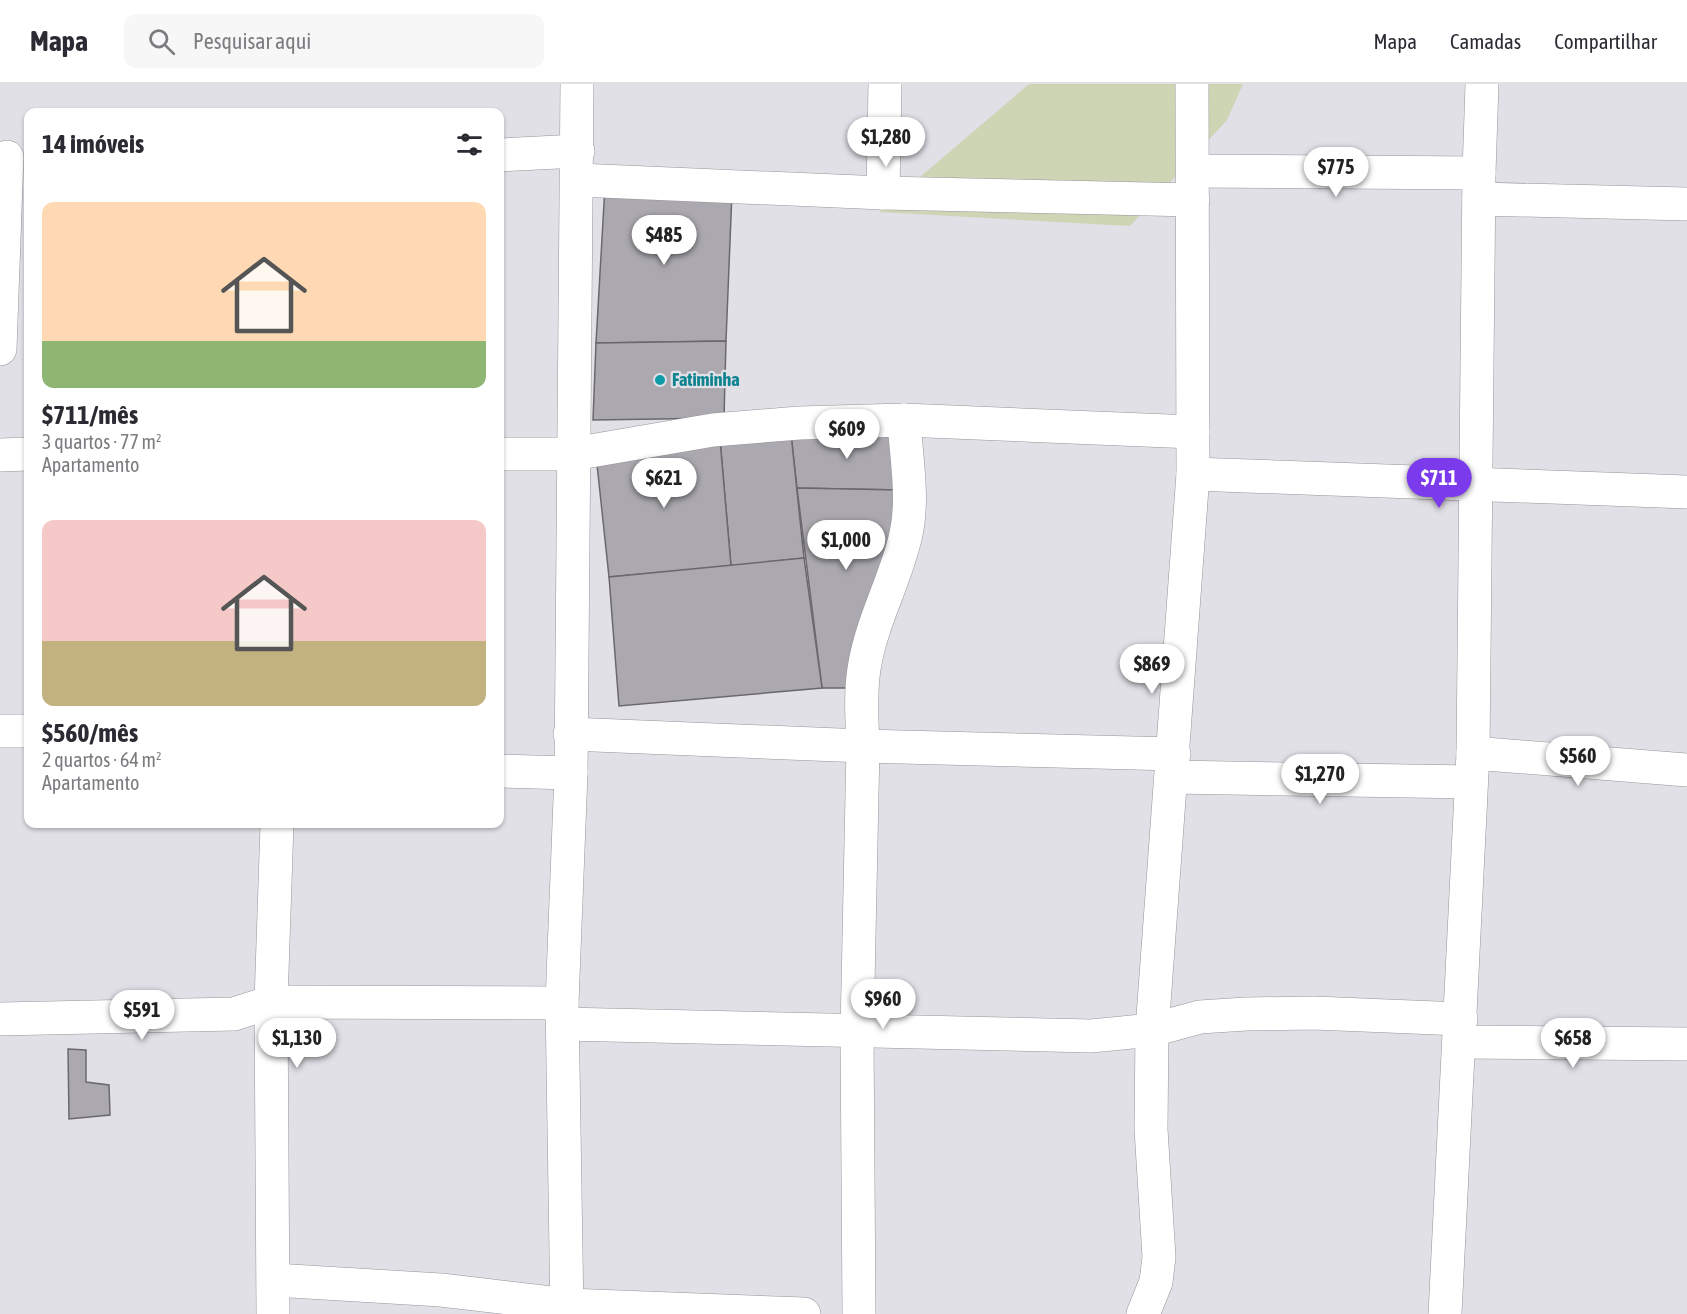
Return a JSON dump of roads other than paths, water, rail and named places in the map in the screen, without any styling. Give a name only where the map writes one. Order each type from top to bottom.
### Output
[{"type":"street","points":[[568,1310],[562,1014],[571,773],[577,84]]},
{"type":"street","points":[[883,193],[885,84]]},
{"type":"street","points":[[1143,1314],[1156,1282],[1158,1257],[1151,1129],[1152,1029],[1193,474],[1192,84]]},
{"type":"street","points":[[1445,1314],[1461,1030],[1472,767],[1482,84]]},
{"type":"street","points":[[504,156],[578,165],[883,193],[1193,186],[1479,186],[1687,204]]},
{"type":"street","points":[[0,349],[12,158]]},
{"type":"street","points":[[504,454],[573,454],[713,430],[799,423],[904,420],[1193,432]]},
{"type":"street","points":[[859,1314],[857,1033],[863,746],[861,705],[864,668],[874,626],[906,531],[908,491],[904,420]]},
{"type":"street","points":[[0,454],[24,454]]},
{"type":"street","points":[[1193,474],[1687,492]]},
{"type":"street","points":[[0,731],[24,731]]},
{"type":"street","points":[[570,734],[863,746],[1173,766],[1687,770]]},
{"type":"street","points":[[504,771],[571,773]]},
{"type":"street","points":[[273,1314],[271,1002],[277,828]]},
{"type":"street","points":[[0,1019],[226,1014],[250,1011],[271,1002],[562,1014],[857,1033],[1091,1036],[1152,1029],[1200,1017],[1314,1013],[1461,1030],[1687,1044]]},
{"type":"street","points":[[273,1280],[441,1290],[568,1310],[804,1314]]},
{"type":"place","name":"Fatiminha","points":[[660,380]]}]
